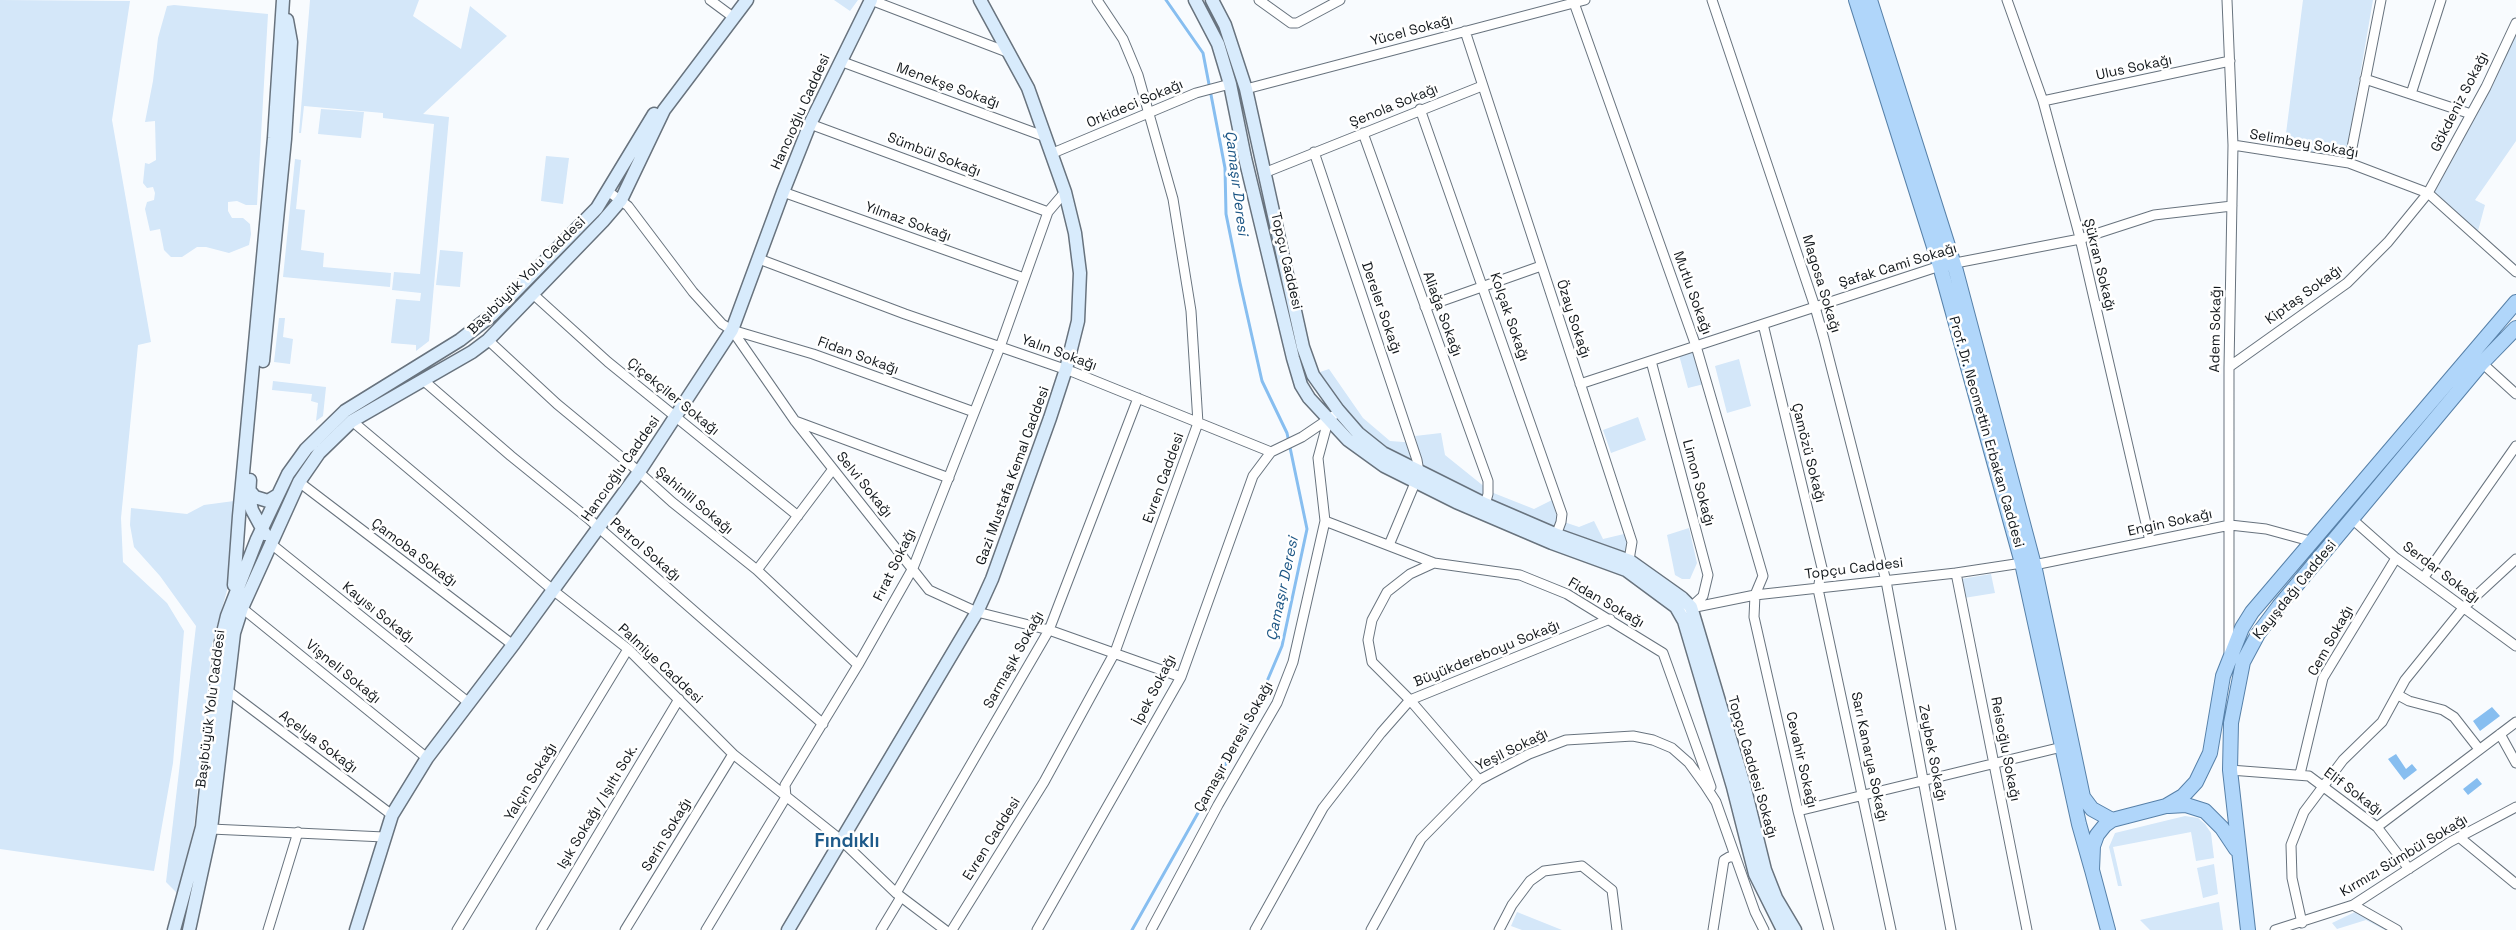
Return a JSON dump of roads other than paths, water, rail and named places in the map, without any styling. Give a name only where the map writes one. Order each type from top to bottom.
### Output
[{"type":"main road","name":"Prof. Dr. Necmettin Erbakan Caddesi","points":[[1856,0],[1946,264]]},
{"type":"main road","name":"Prof. Dr. Necmettin Erbakan Caddesi","points":[[1870,0],[1946,264],[2028,564],[2083,797],[2092,809],[2112,820]]},
{"type":"main road","name":"Kayışdağı Caddesi","points":[[2166,806],[2183,796],[2196,782],[2204,768],[2210,753],[2222,682],[2229,658],[2252,612],[2516,302]]},
{"type":"main road","name":"Kayışdağı Caddesi","points":[[2238,852],[2230,770],[2231,723],[2236,690],[2247,654],[2267,622],[2482,363],[2516,328]]},
{"type":"main road","name":"Prof. Dr. Necmettin Erbakan Caddesi","points":[[2028,564],[2062,747],[2092,870]]},
{"type":"main road","name":"Kayışdağı Caddesi","points":[[2112,820],[2166,806],[2186,805],[2205,811],[2222,828],[2238,852]]},
{"type":"main road","points":[[2108,930],[2092,870],[2093,846],[2097,835],[2112,820]]},
{"type":"main road","points":[[2238,852],[2248,930]]},
{"type":"street","points":[[710,0],[730,14]]},
{"type":"street","name":"Başıbüyük Yolu Caddesi","points":[[189,930],[211,829],[232,642],[242,608],[298,482],[319,453],[352,422],[488,340],[534,295],[621,200],[664,110],[730,14],[736,0]]},
{"type":"street","name":"Başıbüyük Yolu Caddesi","points":[[174,930],[202,826],[221,641],[233,596],[288,474],[325,428],[345,411],[460,340],[492,315],[597,208],[609,192],[659,105],[730,14],[747,0]]},
{"type":"street","points":[[871,0],[1007,52]]},
{"type":"street","name":"Hancıoğlu Caddesi","points":[[356,930],[392,815],[427,758],[514,645],[639,472],[732,330],[810,124],[871,0]]},
{"type":"street","name":"Gazi Mustafa Kemal Caddesi","points":[[788,930],[977,612],[992,579],[1066,370],[1078,321],[1080,273],[1075,233],[1066,192],[1028,88],[980,0]]},
{"type":"street","name":"Evren Caddesi","points":[[952,930],[1044,782],[1115,652],[1198,423],[1191,311],[1173,199],[1138,76],[1123,39],[1097,0]]},
{"type":"street","name":"Topçu Caddesi","points":[[1195,0],[1218,44],[1293,358],[1302,385],[1309,398],[1328,421],[1348,440],[1384,466],[1417,478],[1554,539],[1628,566],[1672,591],[1685,610],[1753,867],[1765,896],[1783,930]]},
{"type":"street","name":"Topçu Caddesi","points":[[1212,0],[1225,24],[1246,90],[1303,347],[1313,375],[1338,410],[1358,433],[1417,478]]},
{"type":"street","points":[[1259,0],[1291,23],[1297,23],[1340,0]]},
{"type":"street","name":"Yücel Sokağı","points":[[1246,90],[1585,0]]},
{"type":"street","name":"Magosa Sokağı","points":[[1712,0],[1815,307],[1886,580]]},
{"type":"street","name":"Şükran Sokağı","points":[[2007,0],[2044,101],[2080,239],[2150,541]]},
{"type":"street","name":"Adem Sokağı","points":[[2227,0],[2233,145],[2229,366],[2229,658]]},
{"type":"street","points":[[2349,163],[2381,0]]},
{"type":"street","points":[[2411,94],[2441,0]]},
{"type":"street","points":[[270,543],[260,533],[252,510],[250,491],[285,139],[291,42],[283,2]]},
{"type":"street","points":[[233,596],[238,516],[274,138],[283,2]]},
{"type":"street","name":"Mutlu Sokağı","points":[[1574,2],[1696,346],[1763,576],[1755,595]]},
{"type":"street","name":"Gökdeniz Sokağı","points":[[2428,193],[2472,114],[2516,23]]},
{"type":"street","points":[[1466,31],[1482,86]]},
{"type":"street","name":"Menekşe Sokağı","points":[[840,61],[1046,137]]},
{"type":"street","name":"Ulus Sokağı","points":[[2044,101],[2230,61]]},
{"type":"street","points":[[2365,79],[2472,114]]},
{"type":"street","name":"Orkideci Sokağı","points":[[1053,153],[1196,94],[1227,85]]},
{"type":"street","name":"Şenola Sokağı","points":[[1264,173],[1420,109],[1482,86]]},
{"type":"street","name":"Özay Sokağı","points":[[1482,86],[1632,542],[1628,566]]},
{"type":"street","name":"Kolçak Sokağı","points":[[1420,109],[1562,514],[1554,539]]},
{"type":"street","name":"Sümbül Sokağı","points":[[810,124],[1048,212]]},
{"type":"street","name":"Aliağa Sokağı","points":[[1363,134],[1488,482],[1488,494],[1483,509]]},
{"type":"street","name":"Selimbey Sokağı","points":[[2233,145],[2349,163],[2428,193],[2516,272]]},
{"type":"street","name":"Dereler Sokağı","points":[[1314,152],[1417,460],[1417,478]]},
{"type":"street","name":"Selvi Sokağı","points":[[609,192],[621,200],[693,292],[722,324],[732,330],[795,421],[929,590],[977,612],[1049,630],[1181,677]]},
{"type":"street","name":"Yılmaz Sokağı","points":[[783,192],[1024,278]]},
{"type":"street","name":"Fırat Sokağı","points":[[706,930],[786,797],[786,785],[858,666],[913,568],[1000,347],[1048,212],[1066,192]]},
{"type":"street","name":"Kiptaş Sokağı","points":[[2229,366],[2347,283],[2388,242],[2428,193]]},
{"type":"street","name":"Şafak Cami Sokağı","points":[[1580,384],[1946,264],[2080,239],[2154,215],[2232,206]]},
{"type":"street","name":"Yalın Sokağı","points":[[759,259],[905,314],[1066,370],[1272,452]]},
{"type":"street","points":[[1425,307],[1484,288],[1541,266]]},
{"type":"street","name":"Çiçekçiler Sokağı","points":[[534,295],[608,362],[798,516]]},
{"type":"street","name":"Çamözü Sokağı","points":[[1762,324],[1822,568],[1818,589]]},
{"type":"street","name":"Fidan Sokağı","points":[[732,330],[813,354],[974,412]]},
{"type":"street","name":"Şahinlil Sokağı","points":[[488,340],[557,404],[672,502],[757,570],[858,666]]},
{"type":"street","name":"Limon Sokağı","points":[[1651,361],[1708,575],[1703,596],[1685,610]]},
{"type":"street","points":[[2482,363],[2516,394]]},
{"type":"street","name":"Petrol Sokağı","points":[[423,380],[598,528],[823,724]]},
{"type":"street","name":"Sarmaşık Sokağı","points":[[882,930],[898,895],[1049,630],[1138,398]]},
{"type":"street","points":[[1272,452],[1328,421],[1338,410]]},
{"type":"street","points":[[795,421],[949,478]]},
{"type":"street","name":"Çamaşır Deresi Sokağı","points":[[1151,930],[1218,805],[1277,703],[1293,662],[1325,521],[1318,458],[1328,421]]},
{"type":"street","name":"Palmiye Caddesi","points":[[352,422],[554,591],[628,649],[733,754],[841,840],[898,895],[945,930]]},
{"type":"street","points":[[2424,577],[2516,446]]},
{"type":"street","name":"İpek Sokağı","points":[[1037,930],[1181,677],[1253,476],[1272,452]]},
{"type":"street","points":[[757,570],[833,469]]},
{"type":"street","points":[[1389,545],[1417,478]]},
{"type":"street","name":"Çamoba Sokağı","points":[[298,482],[514,645]]},
{"type":"street","points":[[250,491],[255,497],[268,501],[278,495]]},
{"type":"street","points":[[238,516],[244,529],[260,533]]},
{"type":"street","name":"Serdar Sokağı","points":[[2352,519],[2396,558],[2516,646]]},
{"type":"street","name":"Fidan Sokağı","points":[[1325,521],[1434,563],[1520,575],[1567,594],[1663,652],[1716,802]]},
{"type":"street","name":"Engin Sokağı","points":[[2028,564],[2230,525],[2266,529],[2310,542]]},
{"type":"street","name":"Kayısı Sokağı","points":[[270,543],[469,703]]},
{"type":"street","name":"Cem Sokağı","points":[[2300,774],[2323,678],[2396,558]]},
{"type":"street","points":[[2302,923],[2292,878],[2291,845],[2304,812],[2343,760],[2382,722],[2405,680],[2464,607],[2516,559]]},
{"type":"street","points":[[1434,563],[1410,574],[1387,592],[1372,620],[1368,640],[1372,662],[1410,700],[1480,780]]},
{"type":"street","name":"Topçu Caddesi","points":[[1685,610],[1755,595],[2028,564]]},
{"type":"street","name":"Reisoğlu Sokağı","points":[[1956,573],[2027,930]]},
{"type":"street","name":"Zeybek Sokağı","points":[[1886,580],[1951,930]]},
{"type":"street","name":"Sarı Kanarya Sokağı","points":[[1818,589],[1891,930]]},
{"type":"street","name":"Cevahir Sokağı","points":[[1755,595],[1754,616],[1798,811],[1828,930]]},
{"type":"street","name":"Vişneli Sokağı","points":[[242,608],[427,758]]},
{"type":"street","name":"Topçu Caddesi Sokağı","points":[[1685,610],[1744,785],[1765,870],[1776,898],[1795,930]]},
{"type":"street","name":"Büyükdereboyu Sokağı","points":[[1256,930],[1323,808],[1381,733],[1410,700],[1610,619]]},
{"type":"street","name":"Yalçın Sokağı","points":[[457,930],[628,649]]},
{"type":"street","name":"Açelya Sokağı","points":[[226,693],[232,694],[392,815]]},
{"type":"street","points":[[2398,695],[2409,701],[2443,710],[2454,717],[2479,749]]},
{"type":"street","name":"Işık Sokağı / Işıltı Sok.","points":[[541,930],[679,698]]},
{"type":"street","points":[[2377,826],[2516,722]]},
{"type":"street","points":[[2500,734],[2516,763]]},
{"type":"street","name":"Yeşil Sokağı","points":[[1371,930],[1421,839],[1480,780],[1529,754],[1566,740],[1632,736],[1653,740],[1672,748],[1689,764],[1716,802],[1755,912],[1764,930]]},
{"type":"street","points":[[1798,811],[2062,747]]},
{"type":"street","name":"Serin Sokağı","points":[[626,930],[733,754]]},
{"type":"street","name":"Elif Sokağı","points":[[2230,770],[2309,776],[2377,826],[2409,869]]},
{"type":"street","name":"Kırmızı Sümbül Sokağı","points":[[2275,930],[2302,923],[2353,905],[2459,836],[2516,806]]},
{"type":"street","points":[[211,829],[384,837]]},
{"type":"street","points":[[268,930],[298,832]]},
{"type":"street","points":[[2459,836],[2516,884]]},
{"type":"street","points":[[1713,930],[1724,860],[1735,856]]},
{"type":"street","points":[[1499,930],[1512,904],[1530,882],[1544,872],[1582,866],[1612,890],[1618,930]]},
{"type":"street","points":[[2353,905],[2397,930]]},
{"type":"water","points":[[2492,707],[2500,716],[2480,731],[2473,721]]},
{"type":"water","points":[[2396,754],[2406,769],[2412,764],[2417,770],[2404,780],[2388,759]]},
{"type":"water","points":[[2477,778],[2482,784],[2468,795],[2463,789]]},
{"type":"waterway","name":"Çamaşır Deresi","points":[[1132,930],[1251,719],[1282,646],[1307,529],[1287,433],[1262,381],[1240,283],[1226,214],[1225,168],[1203,53],[1166,0]]},
{"type":"district","name":"Fındıklı","points":[[847,842]]}]
